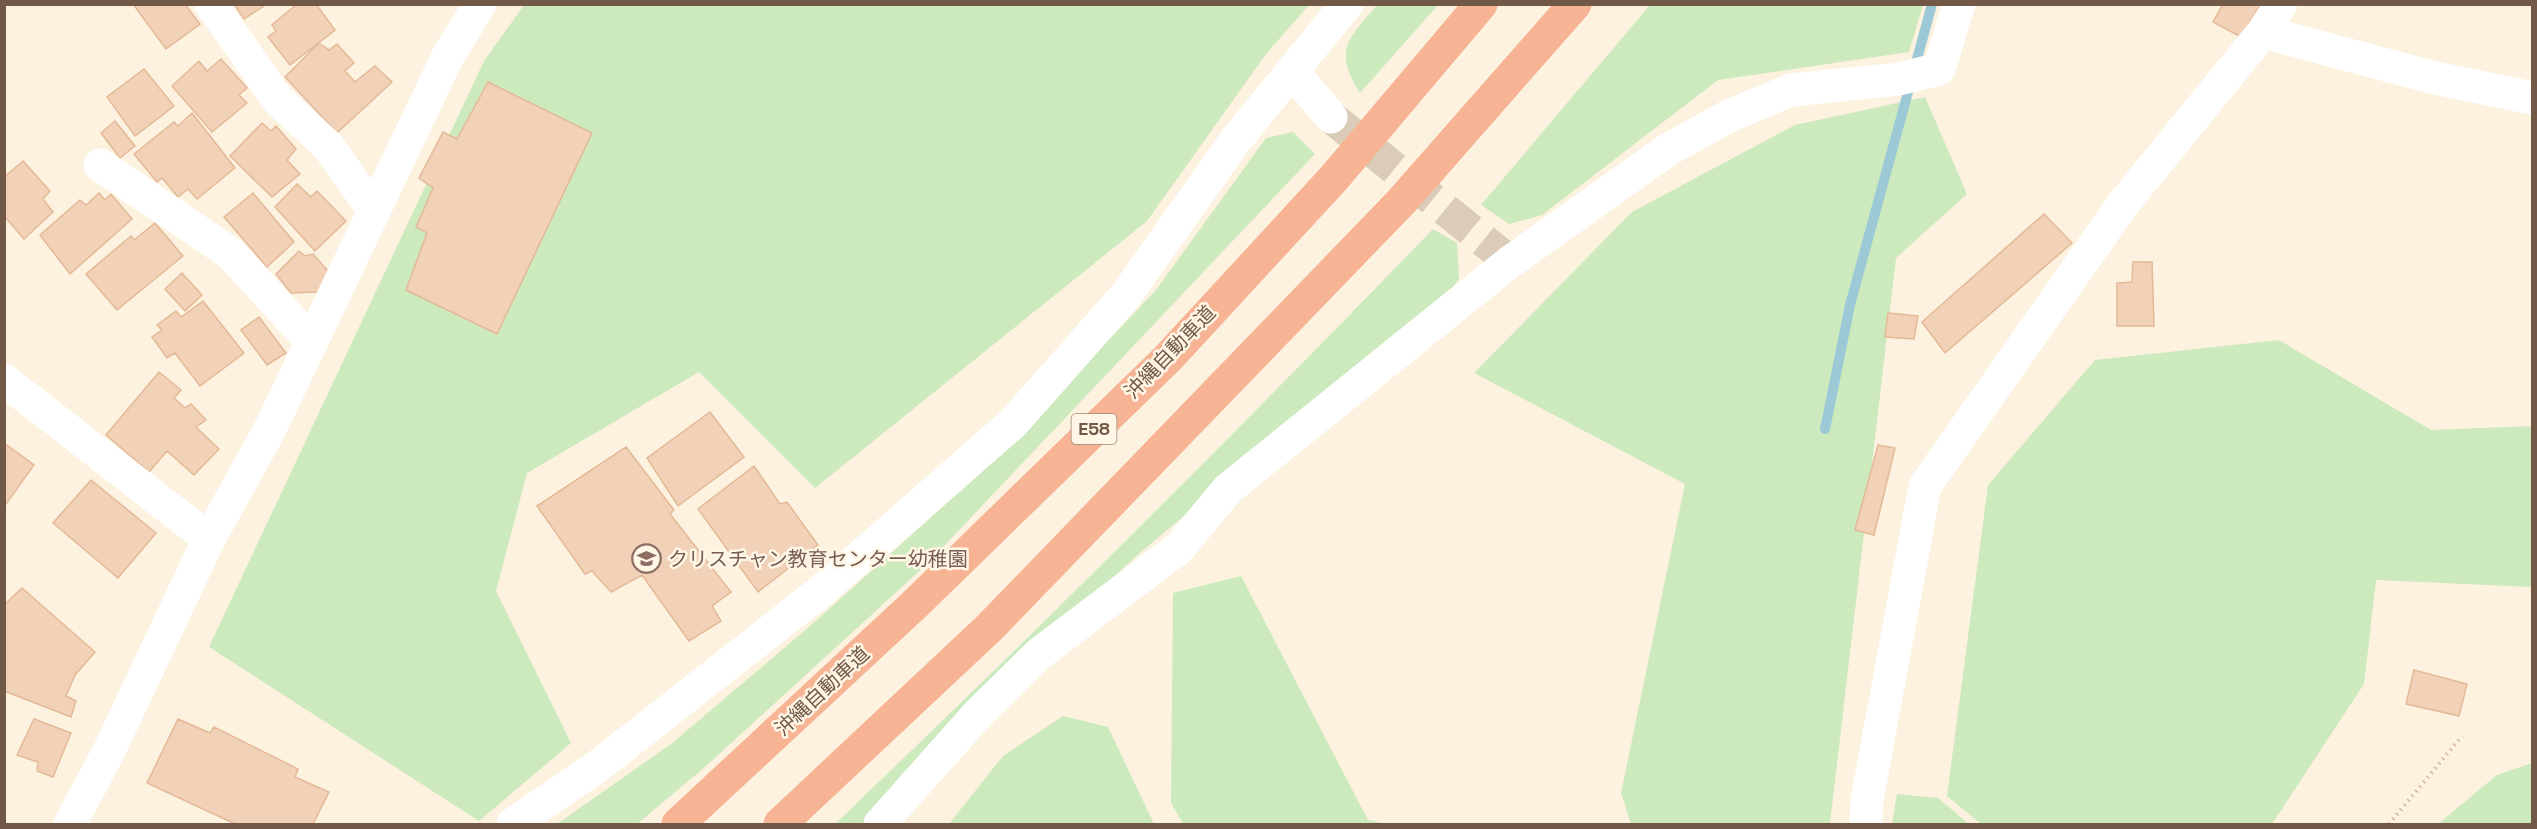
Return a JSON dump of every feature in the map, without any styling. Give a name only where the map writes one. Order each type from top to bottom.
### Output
[{"type":"highway","name":"沖縄自動車道","points":[[678,825],[913,606],[1168,358],[1334,178],[1480,4]]},
{"type":"highway","points":[[780,825],[998,618],[1401,202],[1575,4]]},
{"type":"street","points":[[212,4],[278,100],[328,146],[374,211]]},
{"type":"street","points":[[70,825],[109,751],[209,539],[270,429],[448,56],[480,4]]},
{"type":"street","points":[[513,825],[598,766],[801,607],[1013,423],[1126,295],[1235,141],[1347,4]]},
{"type":"street","points":[[880,825],[977,715],[1039,654],[1179,548],[1228,489],[1510,262],[1669,148],[1729,116],[1791,90],[1899,79],[1939,69],[1959,4]]},
{"type":"street","points":[[1866,825],[1867,800],[1925,486],[2123,204],[2264,32],[2281,4]]},
{"type":"street","points":[[2264,32],[2435,78],[2532,98]]},
{"type":"street","points":[[1292,71],[1330,117]]},
{"type":"street","points":[[100,165],[230,253],[312,342]]},
{"type":"street","points":[[4,380],[209,539]]},
{"type":"path","points":[[2389,825],[2462,736]]},
{"type":"green space","points":[[524,5],[1309,5],[1266,54],[1147,221],[815,488],[699,372],[527,473],[496,591],[571,743],[479,821],[209,647],[484,61]]},
{"type":"green space","points":[[1377,5],[1438,5],[1360,93],[1347,66],[1346,56],[1348,46],[1358,27]]},
{"type":"green space","points":[[1650,5],[1923,5],[1909,52],[1718,80],[1542,215],[1509,224],[1481,205]]},
{"type":"green space","points":[[1925,97],[1967,194],[1896,258],[1830,824],[1631,824],[1621,793],[1685,484],[1474,373],[1632,212],[1795,125]]},
{"type":"green space","points":[[1293,132],[1315,154],[927,564],[705,767],[637,824],[557,824],[671,744],[809,627],[996,459],[1156,290],[1266,138]]},
{"type":"green space","points":[[1433,229],[1457,243],[1459,279],[1449,293],[1141,552],[942,734],[869,824],[835,824],[1137,530]]},
{"type":"green space","points":[[2279,340],[2431,430],[2532,426],[2532,587],[2376,580],[2364,684],[2272,824],[1981,824],[1947,796],[1988,485],[2095,360]]},
{"type":"green space","points":[[1241,576],[1368,820],[1389,824],[1183,824],[1171,803],[1173,593]]},
{"type":"green space","points":[[1063,716],[1108,727],[1154,824],[949,824],[1003,756]]},
{"type":"green space","points":[[2532,763],[2532,824],[2438,824],[2497,775]]},
{"type":"green space","points":[[1897,794],[1938,798],[1969,824],[1892,824]]},
{"type":"building","points":[[133,4],[185,4],[200,24],[166,49]]},
{"type":"building","points":[[234,4],[267,4],[244,19]]},
{"type":"building","points":[[297,4],[316,4],[335,30],[290,65],[268,37],[276,31],[272,25]]},
{"type":"building","points":[[2223,4],[2261,4],[2241,37],[2213,22]]},
{"type":"building","points":[[319,43],[329,50],[337,44],[354,63],[345,71],[355,82],[375,66],[392,82],[337,133],[285,77]]},
{"type":"building","points":[[221,59],[247,88],[239,95],[247,103],[212,132],[172,86],[199,61],[207,71]]},
{"type":"building","points":[[144,69],[174,106],[135,136],[107,97]]},
{"type":"building","points":[[488,82],[592,133],[497,334],[406,290],[427,233],[416,227],[433,188],[419,178],[443,132],[457,139]]},
{"type":"building","points":[[192,113],[235,168],[197,199],[188,189],[178,197],[162,178],[157,182],[134,154],[174,122],[178,126]]},
{"type":"building","points":[[115,121],[135,146],[120,158],[101,133]]},
{"type":"building","points":[[262,123],[271,131],[276,126],[296,149],[287,160],[300,174],[272,197],[230,156]]},
{"type":"building","points":[[23,161],[50,191],[43,199],[53,212],[24,239],[4,216],[4,177]]},
{"type":"building","points":[[297,184],[311,197],[317,191],[346,221],[315,251],[275,207]]},
{"type":"building","points":[[99,193],[105,200],[111,194],[132,219],[70,274],[40,235],[80,200],[86,205]]},
{"type":"building","points":[[253,193],[294,242],[267,267],[224,217]]},
{"type":"building","points":[[2044,214],[2072,243],[1945,353],[1922,322]]},
{"type":"building","points":[[155,223],[183,256],[117,310],[86,274],[131,236],[134,240]]},
{"type":"building","points":[[299,251],[305,256],[313,254],[329,272],[318,292],[291,293],[276,274]]},
{"type":"building","points":[[2133,262],[2152,262],[2154,326],[2117,326],[2117,283],[2132,282]]},
{"type":"building","points":[[182,273],[202,295],[185,311],[165,289]]},
{"type":"building","points":[[203,301],[244,353],[200,386],[175,353],[167,358],[152,337],[162,330],[157,325],[176,311],[181,317]]},
{"type":"building","points":[[1888,313],[1918,316],[1914,339],[1885,337]]},
{"type":"building","points":[[259,317],[286,353],[267,365],[241,330]]},
{"type":"building","points":[[159,372],[181,390],[174,398],[185,408],[191,404],[206,420],[196,427],[219,449],[194,475],[167,451],[149,472],[106,435]]},
{"type":"building","points":[[710,412],[744,457],[678,506],[647,458]]},
{"type":"building","points":[[4,443],[34,465],[4,507]]},
{"type":"building","points":[[1878,445],[1895,448],[1874,535],[1855,530]]},
{"type":"building","points":[[626,447],[674,510],[670,514],[731,592],[712,606],[721,621],[689,641],[642,575],[611,592],[592,571],[585,574],[537,506]]},
{"type":"building","points":[[754,466],[780,504],[787,502],[818,545],[758,592],[698,509]]},
{"type":"building","points":[[91,480],[156,533],[118,578],[53,523]]},
{"type":"building","points":[[22,588],[95,652],[75,675],[66,696],[76,701],[71,717],[4,691],[4,605]]},
{"type":"building","points":[[2414,670],[2467,684],[2459,716],[2406,704]]},
{"type":"building","points":[[34,719],[71,733],[53,777],[37,771],[38,762],[17,755]]},
{"type":"building","points":[[178,719],[210,733],[214,727],[298,769],[295,777],[329,792],[313,824],[235,824],[147,783]]},
{"type":"waterway","points":[[1825,429],[1850,305],[1932,4]]},
{"type":"tunnel","points":[[1331,117],[1510,262]]},
{"type":"place","name":"クリスチャン教育センター幼稚園","points":[[647,559]]}]
